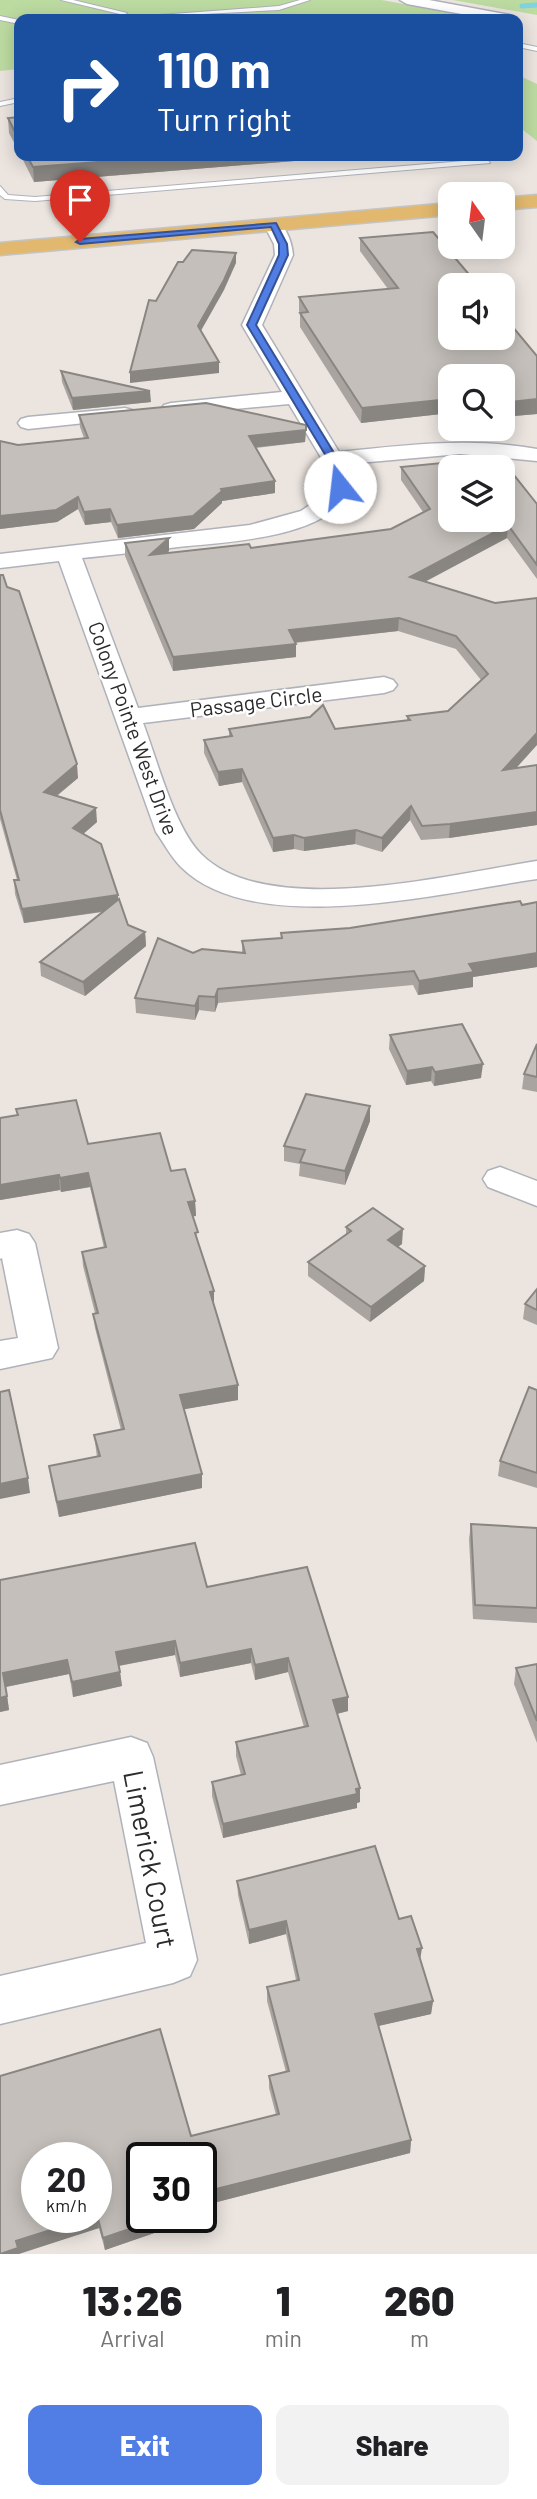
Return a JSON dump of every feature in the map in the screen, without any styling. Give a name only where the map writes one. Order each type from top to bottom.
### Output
[{"type":"main road","points":[[515,203],[537,201]]},
{"type":"main road","points":[[0,249],[438,210]]},
{"type":"street","points":[[407,0],[483,14]]},
{"type":"street","points":[[0,561],[250,532],[286,525],[328,504],[340,487],[340,471],[251,325],[284,255],[283,244],[273,225]]},
{"type":"street","points":[[28,423],[294,397]]},
{"type":"street","points":[[333,459],[465,447],[512,449],[537,455]]},
{"type":"street","name":"Colony Pointe West Drive","points":[[68,553],[170,832],[183,853],[199,867],[220,879],[267,894],[298,900],[356,898],[537,870]]},
{"type":"street","name":"Passage Circle","points":[[128,716],[384,685]]},
{"type":"street","points":[[500,1179],[537,1194]]},
{"type":"street","points":[[0,1246],[17,1244],[39,1348],[0,1355]]},
{"type":"street","name":"Limerick Court","points":[[0,1785],[131,1757],[173,1960],[0,2000]]},
{"type":"lane","points":[[64,0],[130,14]]},
{"type":"lane","points":[[189,14],[279,8],[307,0]]},
{"type":"lane","points":[[0,188],[5,197],[16,200],[35,199],[487,161]]},
{"type":"green space","points":[[0,0],[382,0],[457,14],[14,14],[14,70],[0,71]]},
{"type":"green space","points":[[453,0],[537,0],[537,15]]},
{"type":"green space","points":[[523,77],[537,84],[537,141],[523,130]]},
{"type":"building","points":[[14,117],[14,130],[8,118]]},
{"type":"building","points":[[30,161],[111,161],[33,167]]},
{"type":"building","points":[[433,232],[438,238],[438,259],[456,259],[468,273],[438,273],[438,350],[515,350],[515,330],[537,356],[537,399],[515,402],[515,364],[438,364],[438,400],[362,408],[300,313],[308,312],[299,297],[398,288],[360,238]]},
{"type":"building","points":[[192,250],[236,253],[198,326],[219,362],[130,372],[149,300],[156,301],[178,262],[183,262]]},
{"type":"building","points":[[61,371],[150,391],[72,398]]},
{"type":"building","points":[[206,403],[306,425],[306,430],[249,436],[275,481],[221,489],[222,491],[193,516],[117,525],[110,509],[84,512],[78,497],[56,510],[0,516],[0,441],[18,445],[88,438],[79,415]]},
{"type":"building","points":[[438,463],[438,532],[495,532],[410,577],[495,603],[537,598],[537,733],[503,770],[537,765],[537,812],[422,826],[411,806],[382,838],[356,830],[304,838],[294,835],[273,838],[242,769],[218,772],[204,740],[232,736],[229,729],[310,717],[323,705],[335,729],[410,720],[407,716],[448,711],[488,674],[456,636],[399,618],[289,630],[296,644],[173,657],[125,543],[169,538],[150,555],[249,544],[251,548],[391,529],[430,509],[401,467]]},
{"type":"building","points":[[515,476],[537,504],[537,565],[513,532]]},
{"type":"building","points":[[0,575],[3,575],[7,587],[19,591],[77,764],[44,792],[96,808],[73,828],[101,844],[118,895],[22,909],[14,880],[19,880],[0,810]]},
{"type":"building","points":[[119,899],[128,925],[145,932],[83,982],[40,962]]},
{"type":"building","points":[[520,901],[522,905],[537,902],[537,953],[469,964],[474,972],[419,981],[414,971],[218,989],[215,997],[199,996],[195,1006],[135,998],[158,938],[193,953],[202,949],[245,953],[242,941],[282,938],[281,933],[350,928]]},
{"type":"building","points":[[462,1024],[483,1064],[435,1072],[432,1067],[407,1071],[390,1035]]},
{"type":"building","points":[[537,1044],[537,1077],[524,1074]]},
{"type":"building","points":[[306,1094],[370,1106],[345,1171],[300,1162],[305,1150],[284,1146]]},
{"type":"building","points":[[76,1100],[88,1144],[160,1133],[171,1171],[185,1169],[195,1201],[188,1202],[198,1232],[195,1233],[214,1291],[210,1292],[238,1385],[180,1395],[202,1474],[57,1502],[49,1466],[100,1456],[94,1435],[124,1429],[93,1314],[98,1313],[82,1252],[106,1247],[88,1173],[0,1185],[0,1118],[18,1115],[16,1109]]},
{"type":"building","points":[[373,1208],[403,1229],[388,1240],[425,1266],[371,1307],[308,1262],[351,1231],[346,1227]]},
{"type":"building","points":[[537,1289],[537,1310],[525,1304]]},
{"type":"building","points":[[529,1387],[537,1390],[537,1473],[500,1461]]},
{"type":"building","points":[[9,1390],[28,1478],[0,1484],[0,1392]]},
{"type":"building","points":[[471,1524],[537,1528],[537,1608],[475,1605]]},
{"type":"building","points":[[195,1543],[207,1587],[307,1567],[348,1697],[333,1700],[360,1788],[356,1789],[357,1794],[223,1824],[212,1782],[245,1774],[236,1742],[308,1726],[288,1658],[255,1665],[251,1649],[180,1663],[175,1641],[116,1652],[120,1672],[72,1682],[67,1660],[3,1673],[7,1696],[0,1698],[0,1580]]},
{"type":"building","points":[[537,1664],[537,1721],[516,1668]]},
{"type":"building","points":[[375,1846],[399,1919],[411,1916],[422,1948],[417,1949],[433,2001],[375,2014],[411,2140],[217,2189],[217,2142],[126,2142],[126,2230],[103,2238],[102,2233],[112,2233],[112,2142],[21,2142],[21,2233],[41,2233],[16,2241],[18,2248],[0,2254],[0,2076],[160,2029],[191,2136],[279,2114],[269,2076],[289,2071],[267,1987],[299,1980],[286,1921],[249,1930],[237,1881]]},
{"type":"waterway","points":[[522,6],[537,5]]},
{"type":"route","points":[[80,242],[273,225],[283,244],[284,255],[251,325],[340,471],[340,487]]}]
